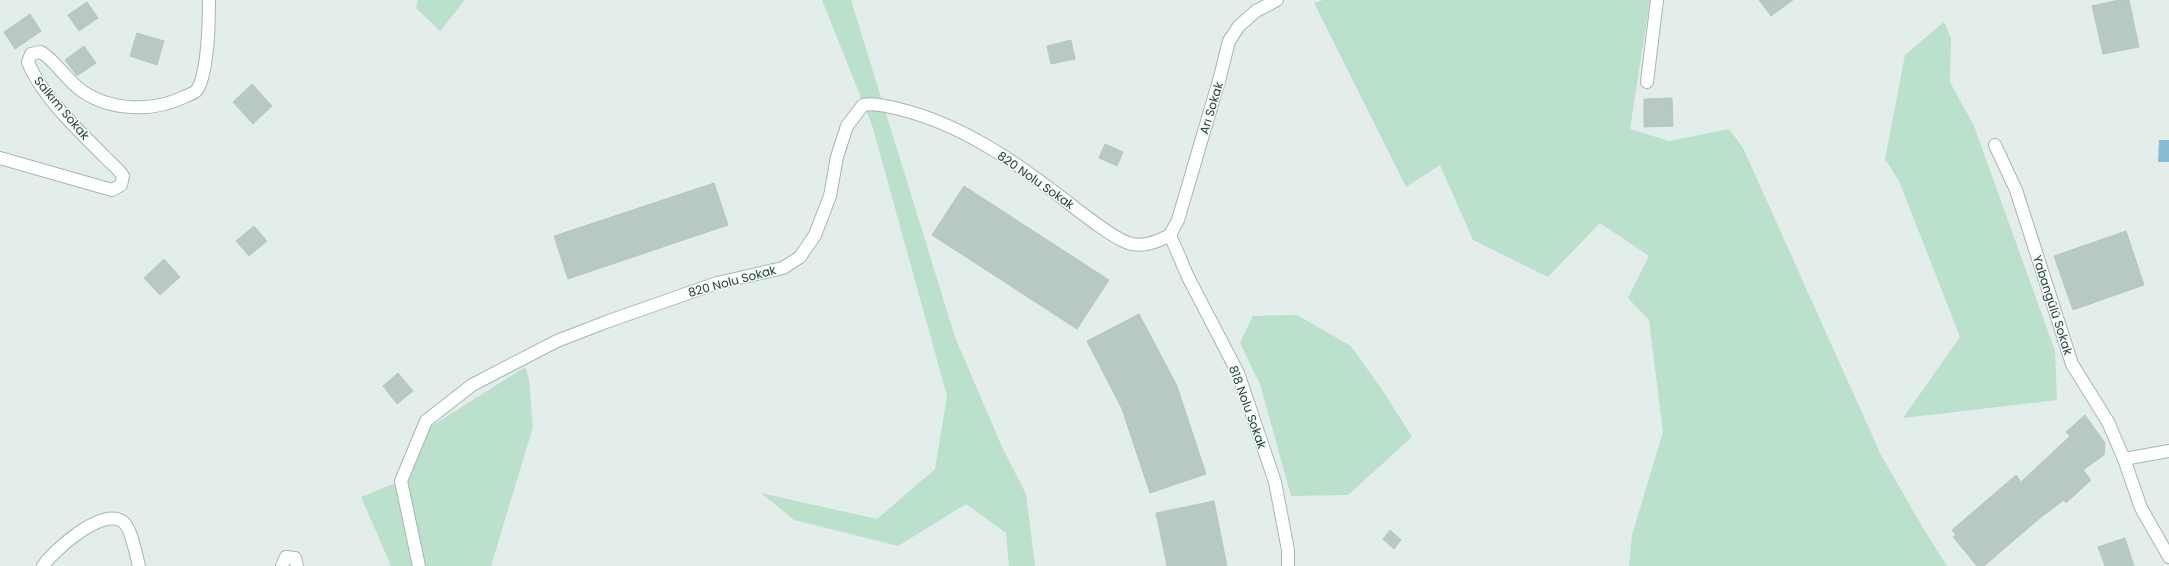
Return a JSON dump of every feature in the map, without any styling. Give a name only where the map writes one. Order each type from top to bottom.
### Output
[{"type":"street","name":"Salkım Sokak","points":[[0,158],[112,190],[121,185],[124,176],[116,166],[103,156],[68,118],[33,75],[28,62],[31,54],[41,52],[50,58],[64,76],[83,92],[110,104],[140,109],[175,102],[196,91],[203,77],[209,0]]},
{"type":"street","name":"Arı Sokak","points":[[1170,235],[1178,220],[1229,42],[1239,26],[1256,11],[1277,0]]},
{"type":"street","points":[[1647,82],[1657,0]]},
{"type":"street","name":"820 Nolu Sokak","points":[[419,566],[401,481],[426,421],[472,385],[557,341],[717,283],[783,268],[800,256],[815,235],[830,196],[837,157],[847,126],[863,105],[873,103],[912,112],[940,122],[974,140],[1037,179],[1097,225],[1131,244],[1158,241],[1170,235]]},
{"type":"street","name":"Yabangülü Sokak","points":[[1995,145],[2016,190],[2072,364],[2108,422],[2124,459],[2141,508],[2169,557]]},
{"type":"street","name":"818 Nolu Sokak","points":[[1170,235],[1188,277],[1238,373],[1275,482],[1288,550],[1288,566]]},
{"type":"street","points":[[2124,459],[2169,451]]},
{"type":"street","points":[[43,566],[66,542],[83,530],[99,522],[113,518],[122,521],[128,528],[139,566]]},
{"type":"street","points":[[282,566],[286,557],[295,558],[297,566]]},
{"type":"green space","points":[[418,0],[465,0],[440,31],[416,8]]},
{"type":"green space","points":[[822,0],[851,0],[955,337],[1002,447],[1026,494],[1035,566],[1009,566],[1006,533],[966,504],[898,546],[794,520],[761,493],[877,519],[935,469],[947,396],[872,125]]},
{"type":"green space","points":[[1323,0],[1650,0],[1630,129],[1669,141],[1729,129],[1743,148],[1881,455],[1923,528],[1947,566],[1629,566],[1632,535],[1663,432],[1649,320],[1628,298],[1649,256],[1600,223],[1548,277],[1473,240],[1440,165],[1406,187],[1314,3]]},
{"type":"green space","points":[[1944,22],[1951,38],[1950,82],[1974,126],[2055,351],[2057,400],[1903,418],[1960,337],[1899,181],[1885,159],[1905,55]]},
{"type":"green space","points":[[1297,315],[1351,346],[1385,394],[1412,437],[1348,495],[1291,496],[1260,384],[1240,343],[1253,316]]},
{"type":"green space","points":[[525,367],[529,379],[533,427],[491,566],[391,566],[361,497],[410,477],[430,427]]},
{"type":"water","points":[[2159,140],[2169,140],[2169,162],[2158,162]]},
{"type":"building","points":[[1759,0],[1793,0],[1771,16]]},
{"type":"building","points":[[2119,0],[2129,0],[2139,47],[2103,54],[2092,6]]},
{"type":"building","points":[[87,2],[98,18],[79,31],[68,15]]},
{"type":"building","points":[[30,14],[41,31],[15,49],[4,32]]},
{"type":"building","points":[[137,33],[164,41],[157,65],[130,56]]},
{"type":"building","points":[[1071,40],[1075,59],[1051,64],[1047,46]]},
{"type":"building","points":[[84,46],[96,63],[77,76],[65,60]]},
{"type":"building","points":[[252,84],[272,106],[253,124],[233,102]]},
{"type":"building","points":[[1672,98],[1673,126],[1644,127],[1644,99]]},
{"type":"building","points":[[1105,144],[1123,152],[1117,166],[1099,158]]},
{"type":"building","points":[[714,183],[728,225],[568,279],[554,236]]},
{"type":"building","points":[[964,186],[1109,280],[1077,329],[932,235]]},
{"type":"building","points":[[254,226],[267,241],[249,256],[236,241]]},
{"type":"building","points":[[2126,231],[2144,285],[2073,310],[2054,256]]},
{"type":"building","points":[[164,259],[180,277],[160,295],[144,278]]},
{"type":"building","points":[[1139,314],[1177,386],[1206,474],[1150,493],[1122,409],[1087,341]]},
{"type":"building","points":[[398,373],[413,391],[397,404],[383,386]]},
{"type":"building","points":[[2085,415],[2105,443],[2104,455],[2083,470],[2091,480],[2066,503],[2064,500],[2040,518],[1984,566],[1977,566],[1953,537],[1956,535],[1952,530],[2016,475],[2021,482],[2070,436],[2066,432]]},
{"type":"building","points":[[1214,501],[1227,566],[1167,566],[1156,513]]},
{"type":"building","points":[[1390,530],[1401,540],[1394,549],[1383,539]]},
{"type":"building","points":[[2125,538],[2134,566],[2105,566],[2098,547]]}]
